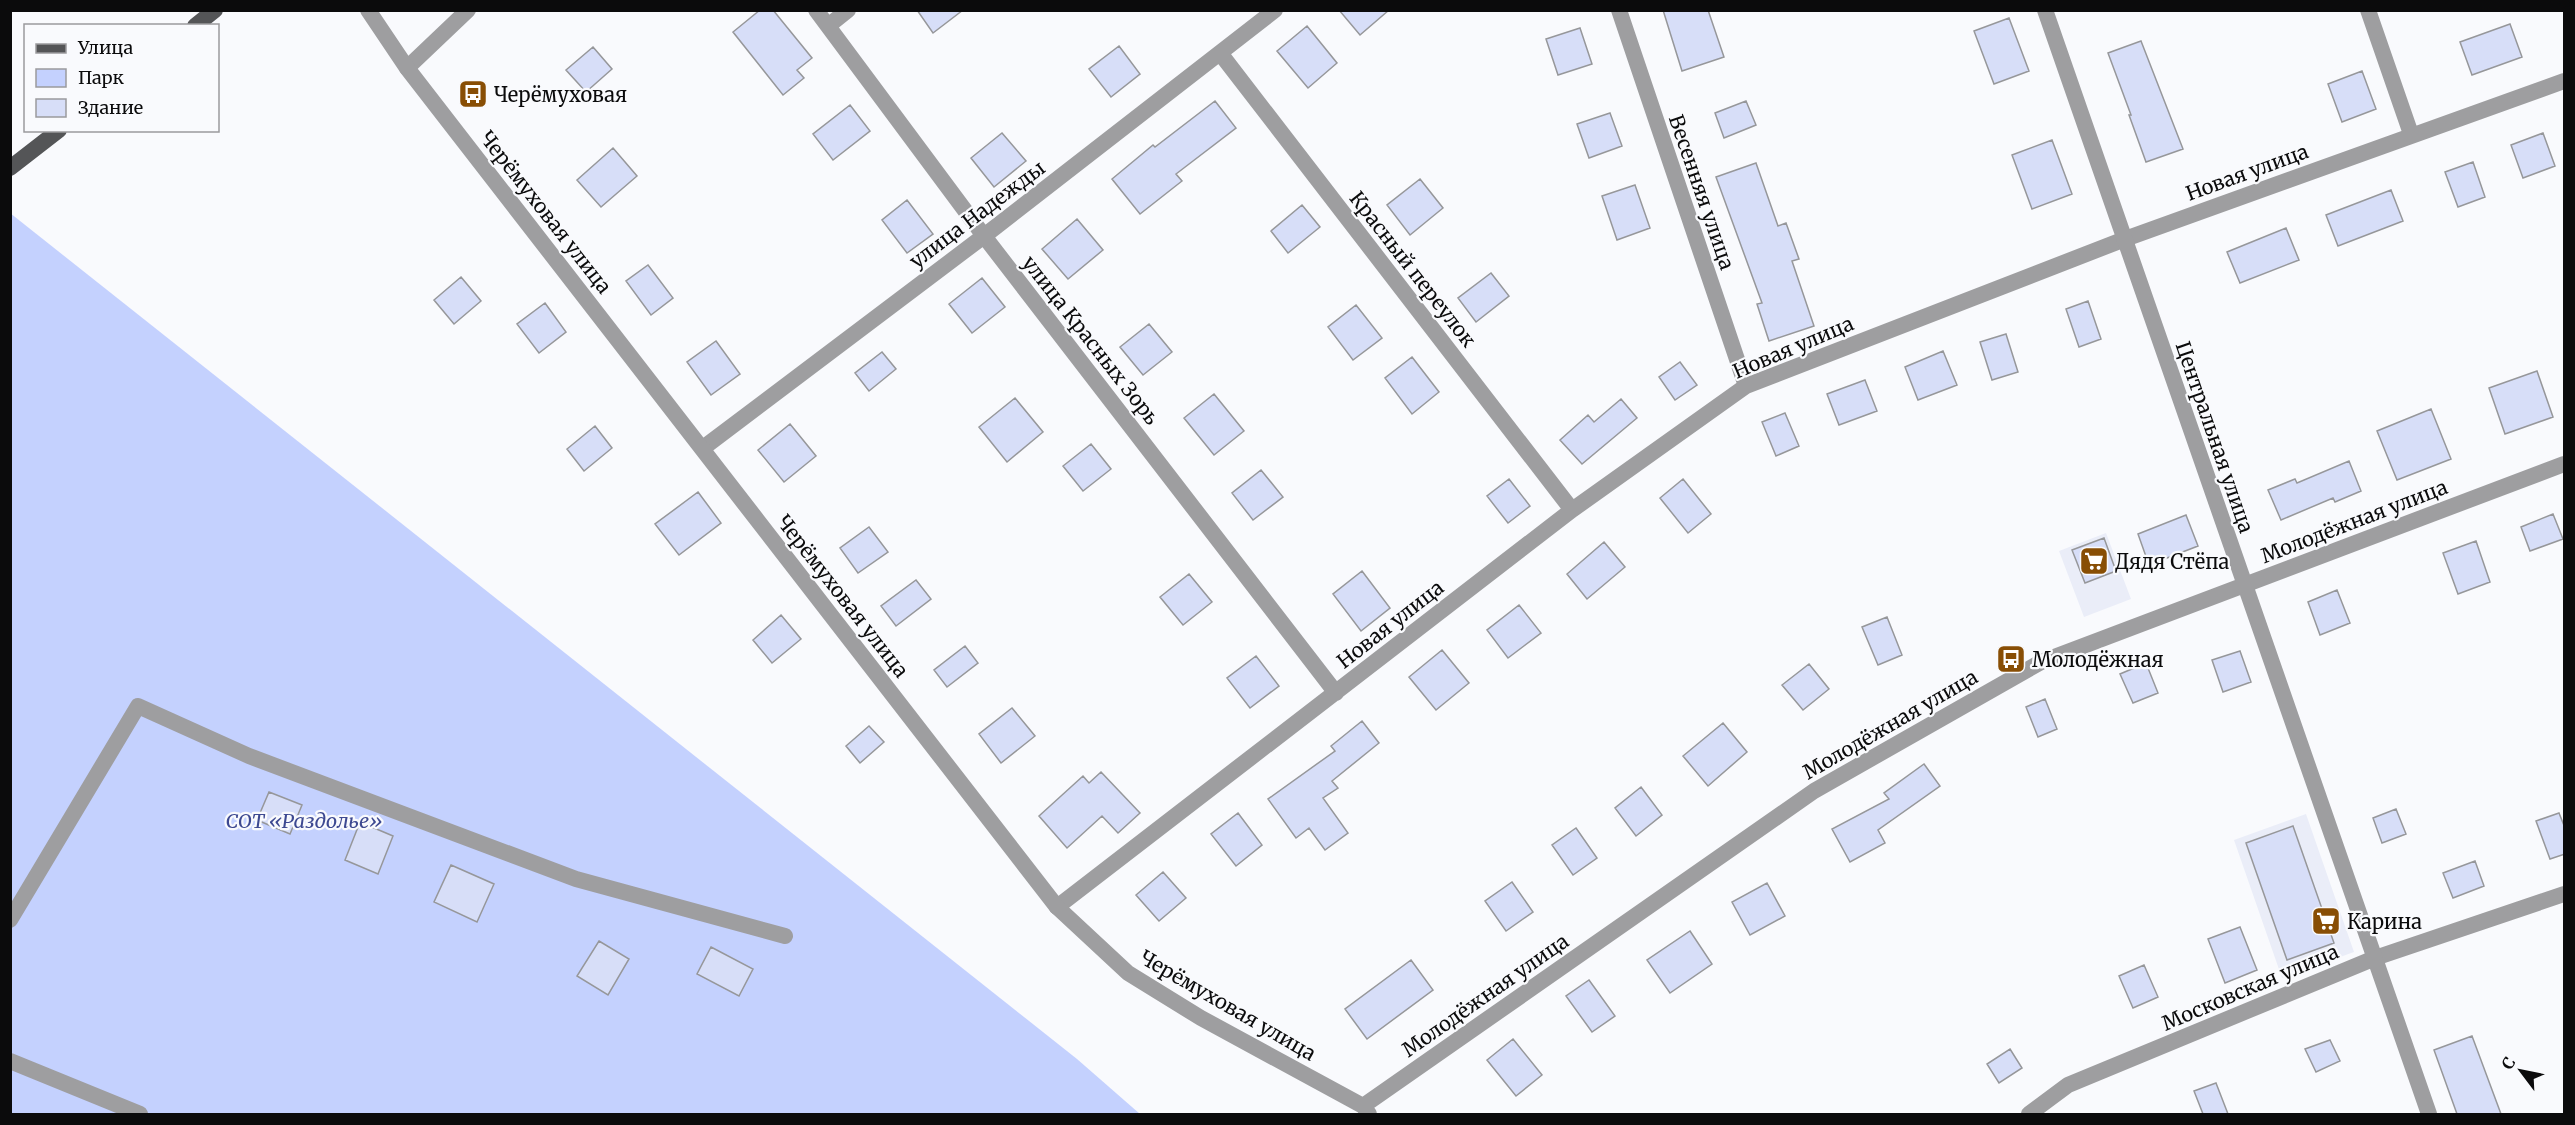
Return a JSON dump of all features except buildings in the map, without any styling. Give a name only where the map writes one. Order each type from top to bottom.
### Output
[{"type":"main road","points":[[198,24],[215,10]]},
{"type":"main road","points":[[10,168],[56,132]]},
{"type":"street","name":"Черёмуховая улица","points":[[368,10],[408,68],[1057,908],[1128,973],[1201,1018],[1366,1110]]},
{"type":"street","points":[[408,68],[468,10]]},
{"type":"street","name":"улица Красных Зорь","points":[[816,10],[984,236],[1336,693]]},
{"type":"street","points":[[828,26],[848,10]]},
{"type":"street","name":"улица Надежды","points":[[703,448],[984,236],[1275,10]]},
{"type":"street","name":"Весенняя улица","points":[[1619,10],[1746,386]]},
{"type":"street","name":"Центральная улица","points":[[2045,10],[2429,1114]]},
{"type":"street","points":[[2368,10],[2411,134]]},
{"type":"street","name":"Красный переулок","points":[[1220,53],[1572,510]]},
{"type":"street","name":"Новая улица","points":[[1057,908],[1572,510],[1746,386],[2125,238],[2411,134],[2565,81]]},
{"type":"street","name":"Молодёжная улица","points":[[1366,1110],[1814,791],[2041,662],[2565,464]]},
{"type":"street","points":[[10,920],[138,706],[249,756],[576,879],[785,936]]},
{"type":"street","name":"Московская улица","points":[[2029,1114],[2068,1085],[2375,958],[2565,894]]},
{"type":"street","points":[[10,1061],[140,1114]]},
{"type":"shaded area","points":[[2106,533],[2131,599],[2084,617],[2059,551]]},
{"type":"shaded area","points":[[2306,814],[2354,952],[2282,978],[2234,840]]},
{"type":"green space","name":"СОТ «Раздолье»","points":[[10,213],[1077,1059],[1140,1114],[11,1114]]},
{"type":"place","name":"Черёмуховая","points":[[473,94]]},
{"type":"place","name":"Дядя Стёпа","points":[[2094,561]]},
{"type":"place","name":"Молодёжная","points":[[2011,659]]},
{"type":"place","name":"Карина","points":[[2326,921]]}]
